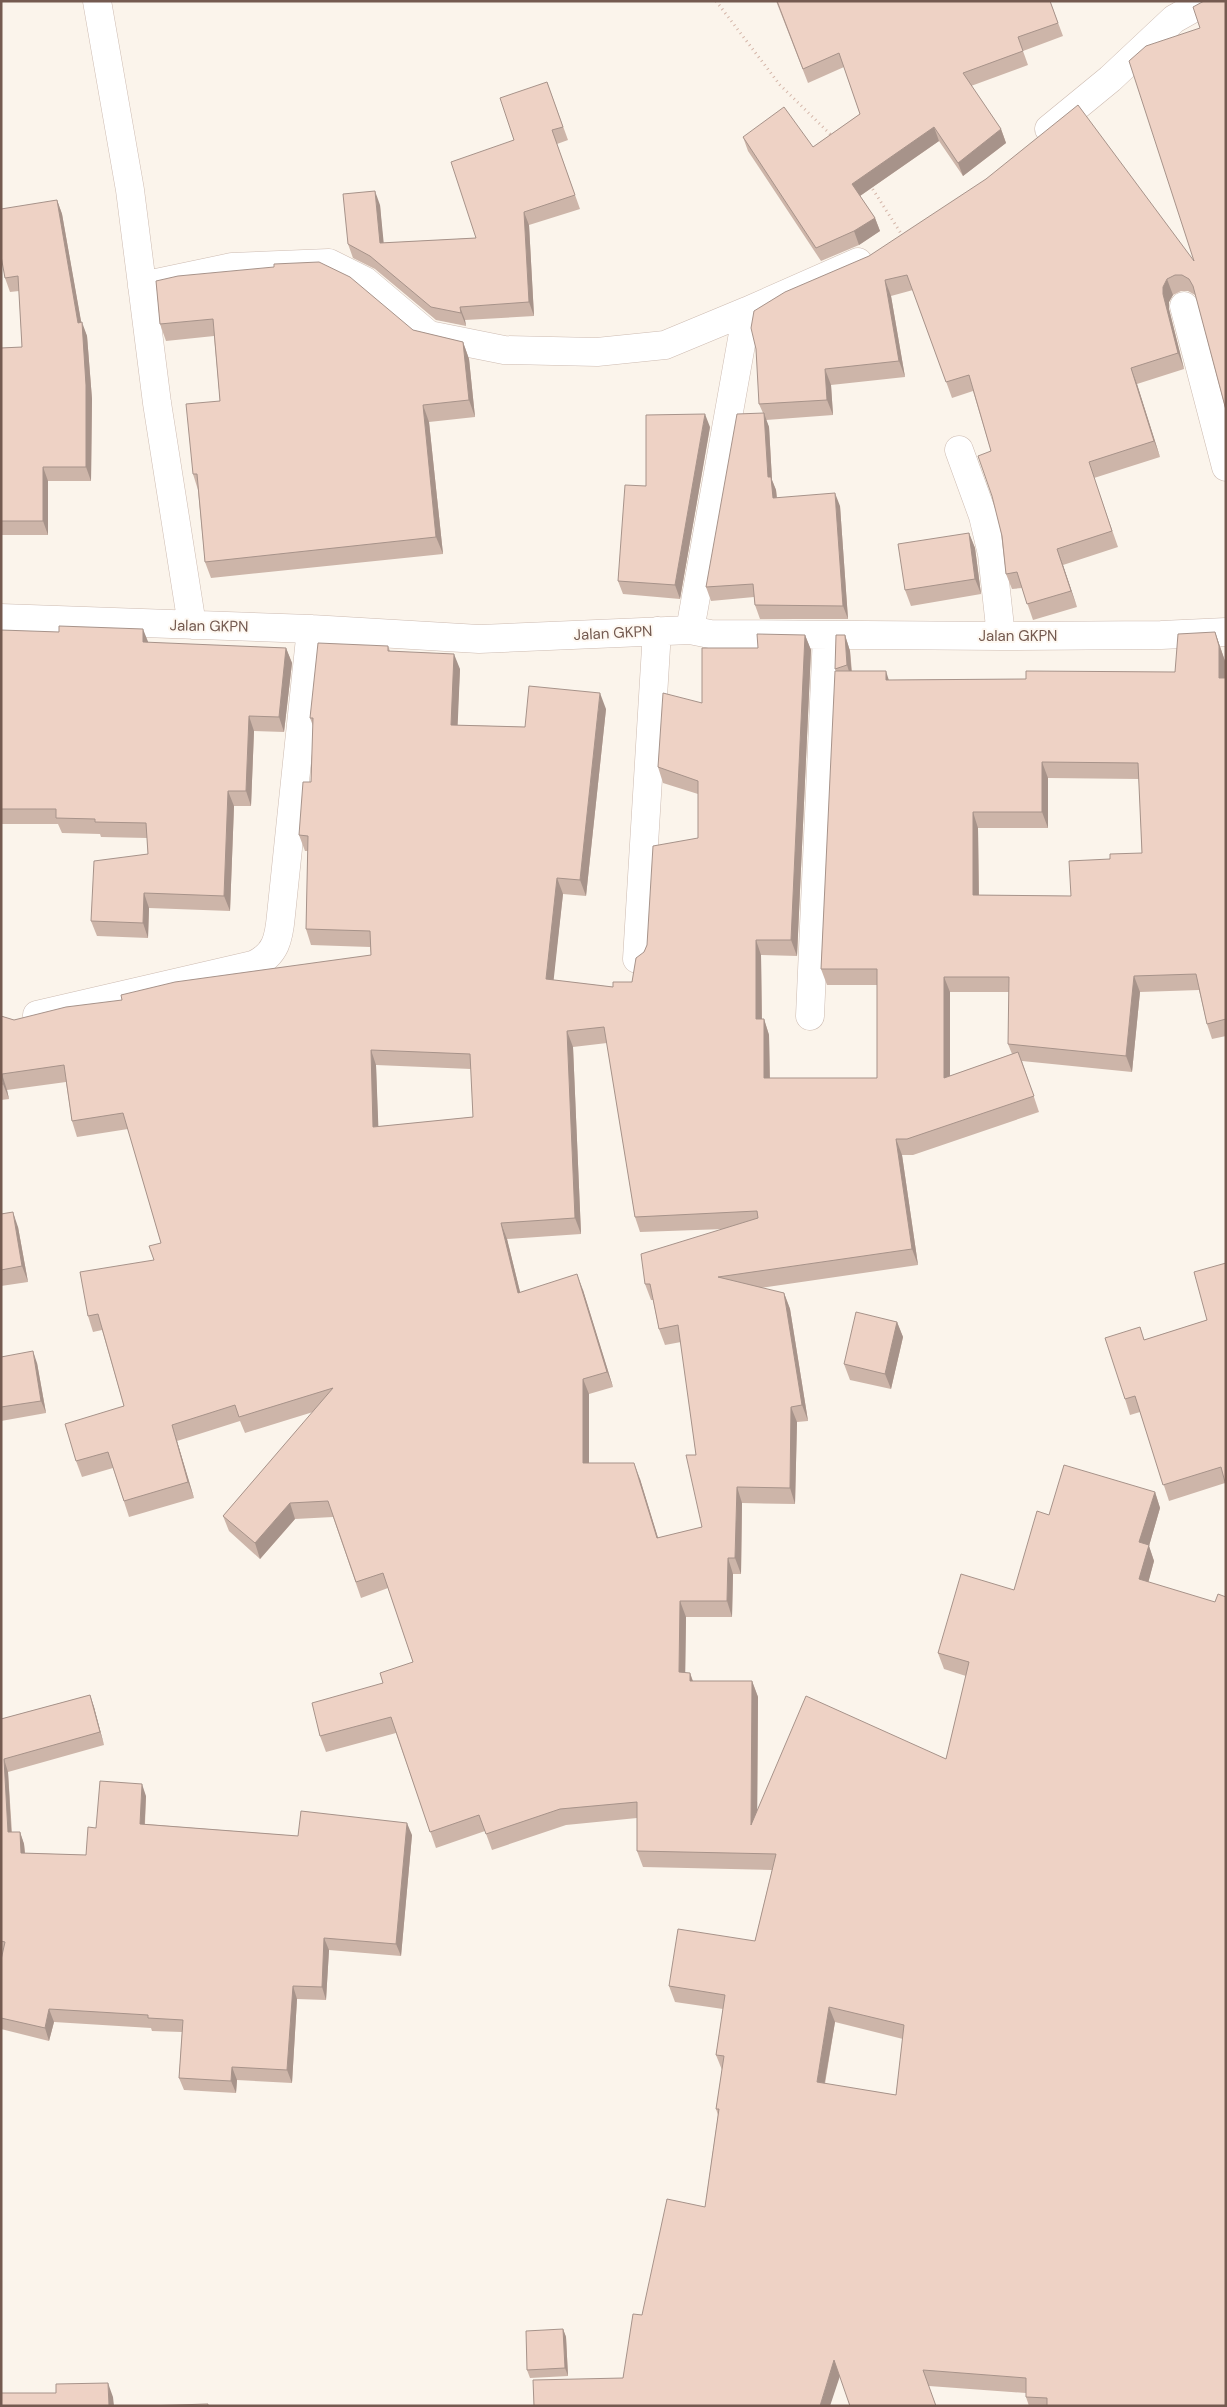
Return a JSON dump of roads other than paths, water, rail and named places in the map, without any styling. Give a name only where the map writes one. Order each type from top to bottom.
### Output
[{"type":"street","points":[[97,1],[130,190],[157,403],[192,625]]},
{"type":"street","points":[[1028,147],[1110,79],[1174,18],[1206,1]]},
{"type":"street","points":[[142,286],[232,267],[329,263],[365,281],[429,335],[504,350],[597,352],[664,345],[748,311],[818,278],[866,259],[902,235]]},
{"type":"street","points":[[1184,306],[1226,467]]},
{"type":"street","points":[[690,630],[748,311]]},
{"type":"street","points":[[960,450],[983,516],[992,554],[1001,636]]},
{"type":"street","name":"Jalan GKPN","points":[[1,618],[311,629],[479,639],[690,630],[720,634],[1001,636],[1226,632]]},
{"type":"street","points":[[17,1020],[254,965],[264,960],[274,950],[279,938],[311,629]]},
{"type":"street","points":[[637,959],[657,631]]},
{"type":"street","points":[[810,1016],[827,635]]}]
